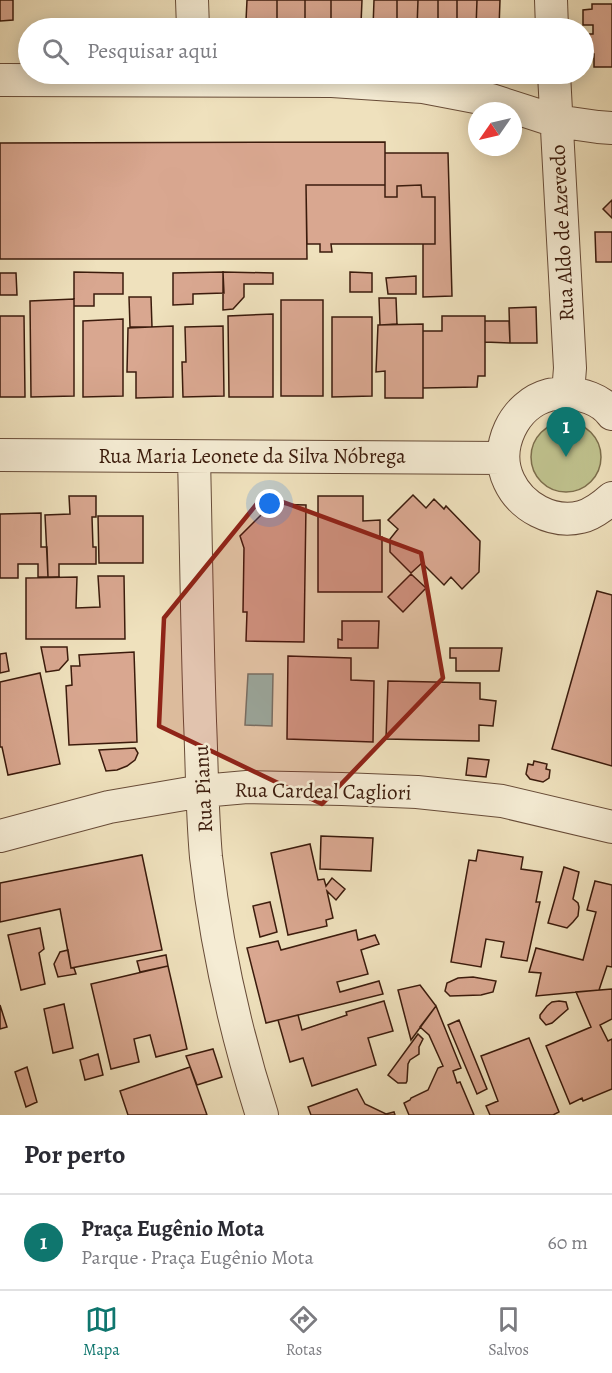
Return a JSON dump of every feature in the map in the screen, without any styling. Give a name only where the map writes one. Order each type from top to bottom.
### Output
[{"type":"street","points":[[192,0],[193,18]]},
{"type":"street","points":[[551,0],[552,18]]},
{"type":"street","points":[[0,80],[18,80]]},
{"type":"street","points":[[378,84],[423,87],[491,100],[556,120],[612,128]]},
{"type":"street","name":"Rua Aldo de Azevedo","points":[[554,84],[570,368],[568,393]]},
{"type":"street","points":[[612,414],[590,398],[568,393],[548,395],[530,405],[515,419],[506,437],[503,458],[508,479],[514,489],[520,498],[538,512],[559,519],[581,517],[602,508],[612,498]]},
{"type":"street","name":"Rua Maria Leonete da Silva Nóbrega","points":[[0,455],[503,458]]},
{"type":"street","name":"Rua Pianu","points":[[194,457],[202,791],[206,855],[225,974],[250,1078],[262,1115]]},
{"type":"street","name":"Rua Cardeal Cagliori","points":[[0,836],[109,807],[202,791],[247,787],[417,792],[502,801],[612,827]]},
{"type":"highlighted area","points":[[264,495],[421,553],[443,678],[322,804],[159,726],[164,618]]},
{"type":"green space","points":[[573,422],[586,428],[595,437],[599,443],[601,457],[599,471],[591,482],[580,490],[559,492],[541,482],[533,471],[531,450],[541,432],[552,424]]},
{"type":"shaded area","points":[[248,674],[273,674],[272,726],[245,725]]},
{"type":"building","points":[[0,0],[13,0],[13,20],[0,21]]},
{"type":"building","points":[[247,0],[277,0],[277,18],[246,18]]},
{"type":"building","points":[[277,0],[305,0],[305,18],[277,18]]},
{"type":"building","points":[[305,0],[331,0],[331,18],[305,18]]},
{"type":"building","points":[[331,0],[362,0],[361,18],[331,18]]},
{"type":"building","points":[[374,0],[397,0],[397,18],[373,18]]},
{"type":"building","points":[[397,0],[418,0],[417,18],[397,18]]},
{"type":"building","points":[[418,0],[438,0],[438,18],[417,18]]},
{"type":"building","points":[[438,0],[457,0],[457,18],[438,18]]},
{"type":"building","points":[[457,0],[477,0],[476,18],[457,18]]},
{"type":"building","points":[[477,0],[500,0],[499,18],[476,18]]},
{"type":"building","points":[[592,4],[612,4],[612,67],[594,67],[594,18],[583,18],[583,10],[592,9]]},
{"type":"building","points":[[385,142],[385,185],[306,185],[307,259],[0,259],[0,143]]},
{"type":"building","points":[[385,153],[448,153],[452,296],[423,297],[423,244],[435,244],[435,197],[422,197],[421,185],[397,186],[397,197],[385,197]]},
{"type":"building","points":[[306,185],[385,185],[385,197],[397,197],[397,186],[421,185],[422,197],[435,197],[435,244],[331,244],[332,252],[320,252],[320,244],[307,244]]},
{"type":"building","points":[[612,200],[612,218],[603,209]]},
{"type":"building","points":[[595,232],[612,232],[612,262],[596,262]]},
{"type":"building","points":[[74,272],[123,273],[123,294],[94,294],[94,306],[74,306]]},
{"type":"building","points":[[223,272],[224,293],[193,294],[193,304],[173,305],[173,273]]},
{"type":"building","points":[[223,272],[273,273],[273,284],[244,284],[244,297],[233,309],[223,310]]},
{"type":"building","points":[[350,272],[372,273],[372,292],[350,292]]},
{"type":"building","points":[[0,273],[16,273],[17,295],[0,295]]},
{"type":"building","points":[[416,276],[416,294],[388,294],[386,278]]},
{"type":"building","points":[[129,297],[151,297],[152,327],[130,327]]},
{"type":"building","points":[[379,298],[396,298],[397,324],[380,325]]},
{"type":"building","points":[[74,299],[74,396],[31,397],[30,301]]},
{"type":"building","points":[[281,300],[323,300],[323,396],[281,396]]},
{"type":"building","points":[[536,307],[537,343],[510,343],[509,308]]},
{"type":"building","points":[[273,314],[273,397],[229,397],[228,316]]},
{"type":"building","points":[[0,316],[24,316],[25,397],[0,397]]},
{"type":"building","points":[[442,316],[485,316],[485,376],[478,376],[477,387],[423,388],[423,331],[442,331]]},
{"type":"building","points":[[332,317],[372,317],[372,396],[332,397]]},
{"type":"building","points":[[123,319],[123,396],[83,397],[83,321]]},
{"type":"building","points":[[485,321],[509,321],[510,343],[485,342]]},
{"type":"building","points":[[423,324],[423,398],[385,398],[385,371],[376,372],[378,325]]},
{"type":"building","points":[[173,326],[173,397],[136,398],[136,372],[127,372],[128,328]]},
{"type":"building","points":[[223,326],[224,396],[183,397],[182,362],[186,362],[185,327]]},
{"type":"building","points":[[413,495],[426,508],[434,499],[444,509],[446,506],[480,541],[479,572],[462,589],[451,577],[444,585],[422,563],[411,573],[390,552],[390,539],[398,529],[388,520]]},
{"type":"building","points":[[69,496],[96,496],[96,517],[92,517],[96,564],[59,564],[59,577],[48,577],[45,515],[70,514]]},
{"type":"building","points":[[318,496],[363,496],[363,521],[380,520],[382,592],[318,592]]},
{"type":"building","points":[[269,504],[306,505],[304,642],[246,641],[247,612],[243,612],[244,548],[240,536],[268,508]]},
{"type":"building","points":[[41,513],[41,547],[47,547],[48,577],[38,577],[38,564],[18,564],[18,578],[0,578],[0,514]]},
{"type":"building","points":[[98,516],[143,516],[143,563],[99,563]]},
{"type":"building","points":[[411,574],[426,588],[403,612],[388,597]]},
{"type":"building","points":[[98,576],[124,576],[125,639],[26,639],[26,578],[77,577],[76,608],[100,607]]},
{"type":"building","points":[[597,591],[612,595],[612,766],[552,749]]},
{"type":"building","points":[[342,621],[379,621],[378,648],[338,648],[338,639],[342,640]]},
{"type":"building","points":[[41,647],[67,647],[68,660],[59,670],[46,672]]},
{"type":"building","points":[[450,648],[502,648],[499,671],[456,671],[456,658],[450,658]]},
{"type":"building","points":[[134,652],[137,742],[69,745],[66,686],[72,685],[71,666],[80,666],[79,655]]},
{"type":"building","points":[[6,653],[9,671],[0,673],[0,654]]},
{"type":"building","points":[[288,656],[351,658],[351,680],[374,681],[373,742],[287,739]]},
{"type":"building","points":[[40,673],[60,764],[8,775],[2,747],[0,747],[0,682]]},
{"type":"building","points":[[388,681],[480,683],[480,699],[496,701],[493,726],[479,725],[479,741],[386,739]]},
{"type":"building","points":[[135,748],[138,753],[135,760],[117,770],[106,771],[99,750]]},
{"type":"building","points":[[468,758],[489,760],[486,777],[466,775]]},
{"type":"building","points":[[534,761],[547,764],[546,769],[550,770],[549,778],[543,782],[530,779],[526,774],[528,764],[533,765]]},
{"type":"building","points":[[321,836],[373,838],[371,871],[320,869]]},
{"type":"building","points":[[310,844],[318,880],[324,879],[326,886],[332,878],[345,889],[336,900],[327,891],[333,918],[326,920],[327,926],[288,935],[271,853]]},
{"type":"building","points":[[478,850],[523,857],[521,869],[542,872],[536,902],[540,902],[527,961],[501,957],[504,942],[486,939],[481,967],[451,962],[469,860],[476,861]]},
{"type":"building","points":[[142,855],[162,950],[71,968],[60,909],[0,922],[0,883]]},
{"type":"building","points":[[564,867],[579,872],[573,899],[578,903],[578,916],[567,928],[548,923]]},
{"type":"building","points":[[595,881],[612,885],[612,967],[607,966],[599,990],[536,996],[541,973],[529,972],[536,948],[583,960],[596,912],[587,910]]},
{"type":"building","points":[[270,902],[277,932],[260,937],[253,906]]},
{"type":"building","points":[[40,928],[44,949],[39,953],[45,984],[21,990],[8,935]]},
{"type":"building","points":[[356,930],[358,940],[375,935],[379,944],[361,950],[368,974],[337,982],[340,992],[379,981],[383,994],[266,1023],[247,948],[278,941],[281,950]]},
{"type":"building","points":[[68,950],[71,968],[74,968],[76,974],[58,977],[54,964],[60,952]]},
{"type":"building","points":[[166,955],[168,966],[140,972],[137,961]]},
{"type":"building","points":[[168,966],[187,1049],[156,1057],[150,1035],[134,1039],[139,1062],[111,1069],[91,984]]},
{"type":"building","points":[[473,977],[496,981],[493,992],[481,995],[450,996],[445,991],[447,983],[458,978]]},
{"type":"building","points":[[420,985],[436,1006],[411,1040],[398,990]]},
{"type":"building","points":[[612,989],[612,1019],[600,1025],[608,1041],[612,1039],[612,1089],[570,1104],[546,1046],[591,1027],[576,992]]},
{"type":"building","points":[[384,1001],[393,1031],[368,1038],[376,1065],[312,1086],[303,1058],[290,1062],[278,1020],[298,1015],[302,1030],[347,1015],[346,1012]]},
{"type":"building","points":[[552,1002],[566,1002],[568,1009],[552,1023],[546,1025],[540,1015]]},
{"type":"building","points":[[64,1004],[73,1048],[53,1053],[44,1009]]},
{"type":"building","points":[[0,1005],[7,1027],[0,1029]]},
{"type":"building","points":[[436,1006],[461,1068],[453,1071],[457,1083],[460,1082],[474,1115],[409,1115],[404,1103],[428,1090],[438,1068],[443,1066],[429,1035],[420,1027]]},
{"type":"building","points":[[459,1020],[487,1089],[477,1094],[448,1025]]},
{"type":"building","points":[[418,1034],[423,1039],[419,1047],[419,1054],[408,1064],[406,1083],[398,1083],[388,1075]]},
{"type":"building","points":[[529,1038],[559,1112],[553,1115],[490,1115],[486,1106],[498,1101],[481,1056]]},
{"type":"building","points":[[213,1049],[222,1077],[197,1085],[186,1056]]},
{"type":"building","points":[[98,1054],[103,1075],[85,1080],[80,1060]]},
{"type":"building","points":[[27,1067],[37,1102],[26,1107],[15,1072]]},
{"type":"building","points":[[190,1067],[207,1115],[128,1115],[120,1091]]},
{"type":"building","points":[[357,1089],[365,1104],[386,1114],[394,1112],[395,1115],[311,1115],[308,1107]]},
{"type":"place","name":"Praça Eugênio Mota","points":[[566,457]]}]
